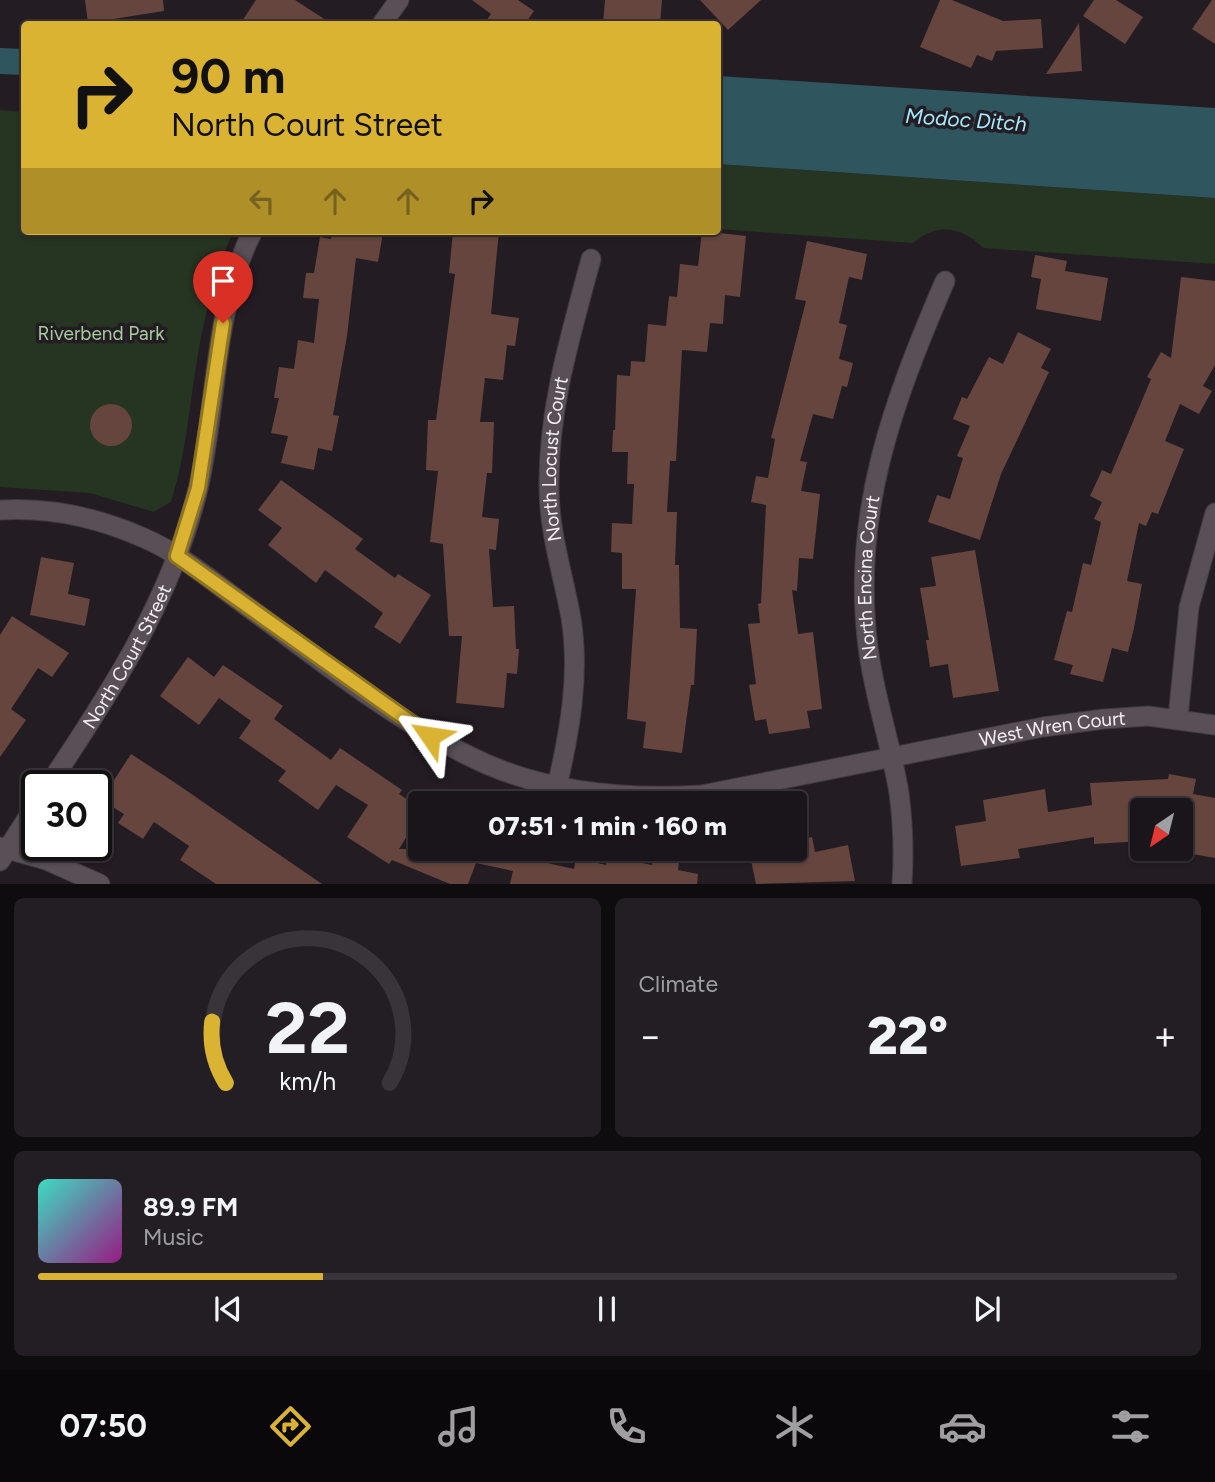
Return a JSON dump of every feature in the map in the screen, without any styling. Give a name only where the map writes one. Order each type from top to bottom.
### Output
[{"type":"street","points":[[384,21],[399,0]]},
{"type":"street","name":"North Court Street","points":[[58,770],[122,672],[157,606],[177,556],[198,488],[223,323],[252,235]]},
{"type":"street","name":"North Locust Court","points":[[557,786],[570,723],[574,655],[571,620],[551,526],[549,452],[559,381],[591,259]]},
{"type":"street","name":"North Encina Court","points":[[902,884],[903,825],[868,649],[864,607],[867,523],[873,484],[896,402],[945,281]]},
{"type":"street","name":"West Wren Court","points":[[0,510],[54,512],[91,519],[148,539],[177,556],[430,736],[508,773],[597,794],[658,798],[702,795],[1055,725],[1148,716],[1215,725]]},
{"type":"street","points":[[1178,718],[1189,607],[1215,513]]},
{"type":"street","points":[[21,825],[2,852],[46,860],[100,884]]},
{"type":"green space","name":"Riverbend Park","points":[[0,110],[21,112],[21,235],[232,235],[216,278],[203,327],[184,449],[171,502],[154,512],[90,493],[0,487]]},
{"type":"green space","points":[[721,164],[1215,198],[1215,264],[983,248],[966,235],[949,230],[931,232],[913,243],[721,229]]},
{"type":"water","points":[[721,76],[1215,108],[1215,198],[721,164]]},
{"type":"building","points":[[85,0],[163,0],[164,11],[88,21]]},
{"type":"building","points":[[256,0],[295,0],[327,21],[242,21]]},
{"type":"building","points":[[472,0],[518,0],[534,11],[527,21],[486,21],[491,14]]},
{"type":"building","points":[[605,0],[662,0],[660,21],[603,21]]},
{"type":"building","points":[[700,0],[761,0],[728,30]]},
{"type":"building","points":[[940,0],[952,0],[1003,21],[1041,19],[1043,48],[996,51],[992,61],[977,55],[971,68],[920,47]]},
{"type":"building","points":[[1094,0],[1116,0],[1143,17],[1125,44],[1083,16]]},
{"type":"building","points":[[1212,0],[1215,0],[1215,44],[1192,29]]},
{"type":"building","points":[[1079,23],[1082,71],[1046,74]]},
{"type":"building","points":[[721,233],[746,236],[740,297],[725,295],[723,324],[710,323],[707,352],[682,350],[676,461],[670,461],[667,512],[677,512],[675,565],[679,565],[680,628],[697,629],[694,685],[691,685],[682,753],[643,748],[646,722],[627,719],[636,589],[622,589],[622,553],[611,552],[612,523],[632,524],[634,484],[627,484],[628,452],[612,452],[617,375],[630,376],[631,361],[645,362],[648,324],[666,326],[669,296],[677,297],[680,264],[698,266],[702,235]]},
{"type":"building","points":[[332,235],[383,235],[378,262],[356,258],[347,336],[333,415],[339,416],[332,451],[318,448],[314,470],[281,463],[288,436],[271,433],[279,398],[274,398],[279,367],[294,369],[298,340],[314,343],[319,299],[303,298],[306,273],[314,273],[320,237],[331,239]]},
{"type":"building","points":[[453,235],[499,235],[491,314],[519,318],[515,346],[507,345],[503,380],[485,378],[480,422],[494,422],[492,473],[487,473],[482,517],[499,519],[496,550],[489,549],[493,607],[514,606],[516,649],[519,649],[517,674],[507,673],[504,708],[456,703],[462,636],[449,636],[443,544],[430,542],[438,471],[426,470],[428,420],[436,420],[455,274],[449,273]]},
{"type":"building","points":[[807,241],[867,254],[862,280],[849,277],[839,323],[847,325],[839,359],[853,363],[847,387],[842,386],[833,419],[813,414],[800,461],[807,462],[801,491],[820,494],[813,559],[799,558],[797,591],[792,590],[798,634],[813,632],[822,709],[807,711],[810,728],[769,734],[766,719],[755,721],[749,685],[756,684],[748,624],[760,623],[758,604],[761,603],[766,505],[751,502],[756,476],[768,478],[775,439],[771,438],[806,301],[795,299]]},
{"type":"building","points":[[1035,255],[1067,261],[1065,271],[1108,278],[1101,321],[1036,309],[1041,279],[1031,277]]},
{"type":"building","points":[[1181,277],[1215,281],[1215,365],[1203,386],[1212,391],[1199,414],[1180,404],[1165,441],[1184,449],[1158,514],[1152,512],[1146,526],[1139,523],[1127,581],[1142,584],[1134,628],[1128,652],[1112,648],[1103,682],[1070,674],[1073,665],[1054,660],[1067,611],[1072,612],[1083,563],[1091,565],[1101,522],[1094,519],[1102,502],[1090,496],[1102,470],[1111,474],[1151,379],[1147,377],[1161,352],[1171,358]]},
{"type":"building","points":[[1018,332],[1051,349],[1041,368],[1049,372],[1001,474],[980,540],[928,522],[937,495],[950,499],[963,458],[957,456],[970,426],[953,419],[962,397],[967,399],[989,357],[1003,364]]},
{"type":"building","points":[[111,404],[126,410],[132,425],[126,440],[111,446],[96,440],[90,425],[96,410]]},
{"type":"building","points":[[281,480],[363,539],[355,549],[395,578],[398,574],[431,595],[400,644],[374,627],[383,613],[325,570],[316,583],[268,545],[282,528],[258,510]]},
{"type":"building","points":[[975,550],[999,691],[953,698],[948,664],[930,667],[926,640],[929,640],[920,588],[936,586],[931,557]]},
{"type":"building","points":[[41,557],[74,563],[68,594],[90,599],[85,626],[30,615]]},
{"type":"building","points":[[12,616],[69,653],[52,677],[38,668],[11,709],[26,720],[0,757],[0,635]]},
{"type":"building","points":[[188,657],[214,677],[223,665],[283,706],[274,719],[331,760],[340,748],[402,790],[399,794],[408,800],[408,834],[399,849],[408,849],[408,861],[538,861],[574,869],[575,861],[606,865],[606,861],[632,861],[652,865],[653,861],[672,861],[679,862],[678,870],[698,874],[697,884],[510,884],[513,871],[476,863],[468,884],[450,884],[392,860],[389,864],[347,837],[368,805],[336,785],[318,810],[278,781],[286,771],[239,738],[251,721],[219,698],[199,725],[160,696]]},
{"type":"building","points":[[131,754],[322,884],[216,884],[180,860],[189,846],[154,822],[143,839],[118,823],[124,814],[112,807],[112,783]]},
{"type":"building","points":[[1169,774],[1196,779],[1193,794],[1215,798],[1215,858],[1194,854],[1194,798],[1130,798],[1130,842],[1094,844],[1094,837],[1018,849],[1020,858],[961,866],[955,826],[986,821],[983,800],[1045,789],[1048,812],[1092,805],[1090,783],[1168,779]]},
{"type":"building","points":[[812,837],[815,852],[848,845],[855,881],[756,884],[751,861],[807,861],[807,838]]},
{"type":"waterway","name":"Modoc Ditch","points":[[0,61],[21,62]]},
{"type":"route","points":[[223,323],[209,434],[198,488],[177,556],[430,736]]}]
